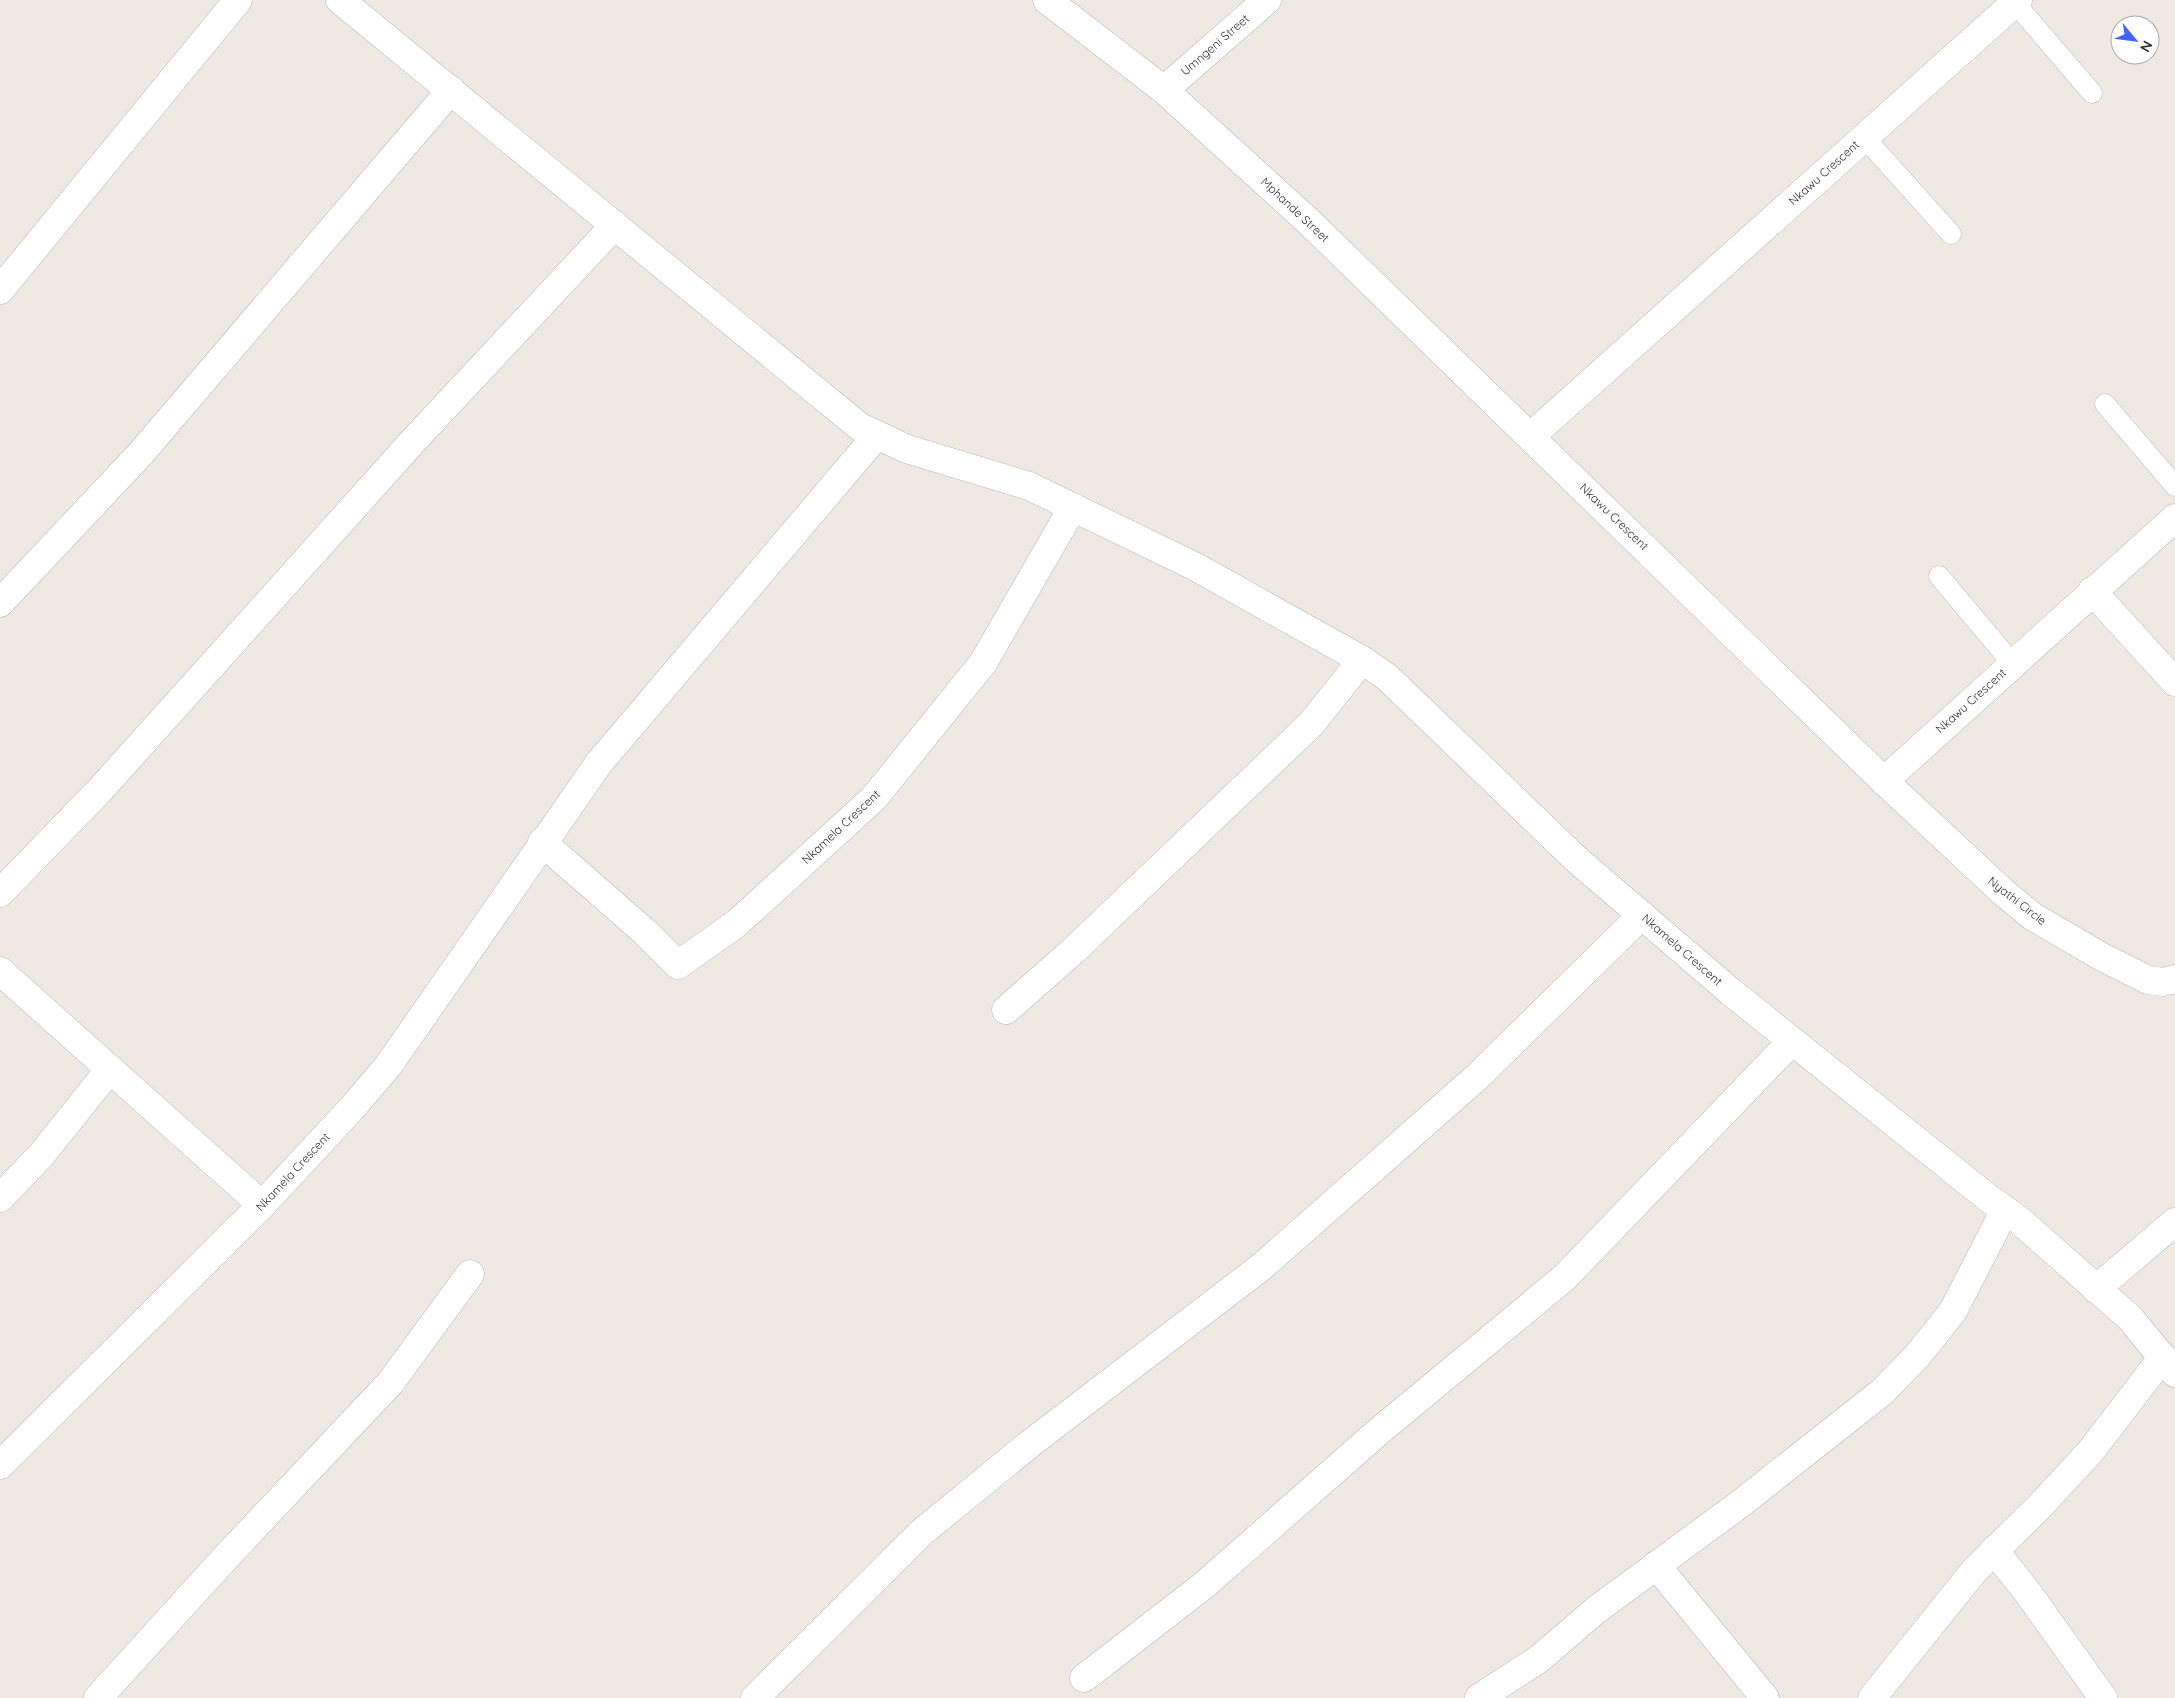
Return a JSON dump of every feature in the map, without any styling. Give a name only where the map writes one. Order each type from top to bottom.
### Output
[{"type":"street","points":[[0,290],[238,0]]},
{"type":"street","name":"Nkamela Crescent","points":[[340,0],[860,427],[907,450],[1029,486],[1073,507],[1196,566],[1362,660],[1394,683],[1576,859],[1792,1041],[2012,1215],[2130,1318],[2169,1365]]},
{"type":"street","name":"Mphande Street","points":[[1047,0],[1164,90],[1307,220],[1531,436]]},
{"type":"street","name":"Umngeni Street","points":[[1164,90],[1267,0]]},
{"type":"street","name":"Nkawu Crescent","points":[[2016,1],[1531,436],[1884,780],[2175,518]]},
{"type":"street","points":[[0,603],[142,452],[450,90]]},
{"type":"street","points":[[0,893],[100,790],[414,440],[615,226]]},
{"type":"street","name":"Nkamela Crescent","points":[[0,1465],[262,1205],[352,1108],[388,1066],[542,842],[599,763],[877,435]]},
{"type":"street","name":"Nkamela Crescent","points":[[542,842],[645,932],[678,965],[737,923],[874,798],[983,663],[1073,507]]},
{"type":"street","points":[[2092,591],[2175,682]]},
{"type":"street","points":[[1006,1010],[1073,952],[1311,724],[1362,660]]},
{"type":"street","name":"Nyathi Circle","points":[[1884,780],[2002,892],[2032,916],[2078,944],[2148,980],[2162,982],[2175,978]]},
{"type":"street","points":[[755,1698],[922,1532],[1031,1444],[1260,1268],[1477,1077],[1642,915]]},
{"type":"street","points":[[0,971],[262,1205]]},
{"type":"street","points":[[1084,1678],[1203,1586],[1378,1432],[1565,1277],[1792,1041]]},
{"type":"street","points":[[0,1198],[42,1154],[110,1069]]},
{"type":"street","points":[[1479,1698],[1539,1659],[1596,1610],[1740,1504],[1882,1392],[1912,1362],[1953,1311],[2012,1215]]},
{"type":"street","points":[[2096,1288],[2175,1222]]},
{"type":"street","points":[[98,1698],[227,1556],[391,1382],[470,1274]]},
{"type":"street","points":[[1872,1698],[1974,1571],[2040,1507],[2169,1365]]},
{"type":"street","points":[[1994,1550],[2028,1593],[2102,1698]]},
{"type":"street","points":[[1656,1565],[1765,1698]]},
{"type":"lane","points":[[2016,1],[2092,93]]},
{"type":"lane","points":[[1864,137],[1951,234]]},
{"type":"lane","points":[[2105,404],[2175,486]]},
{"type":"lane","points":[[1939,576],[2012,663]]}]
